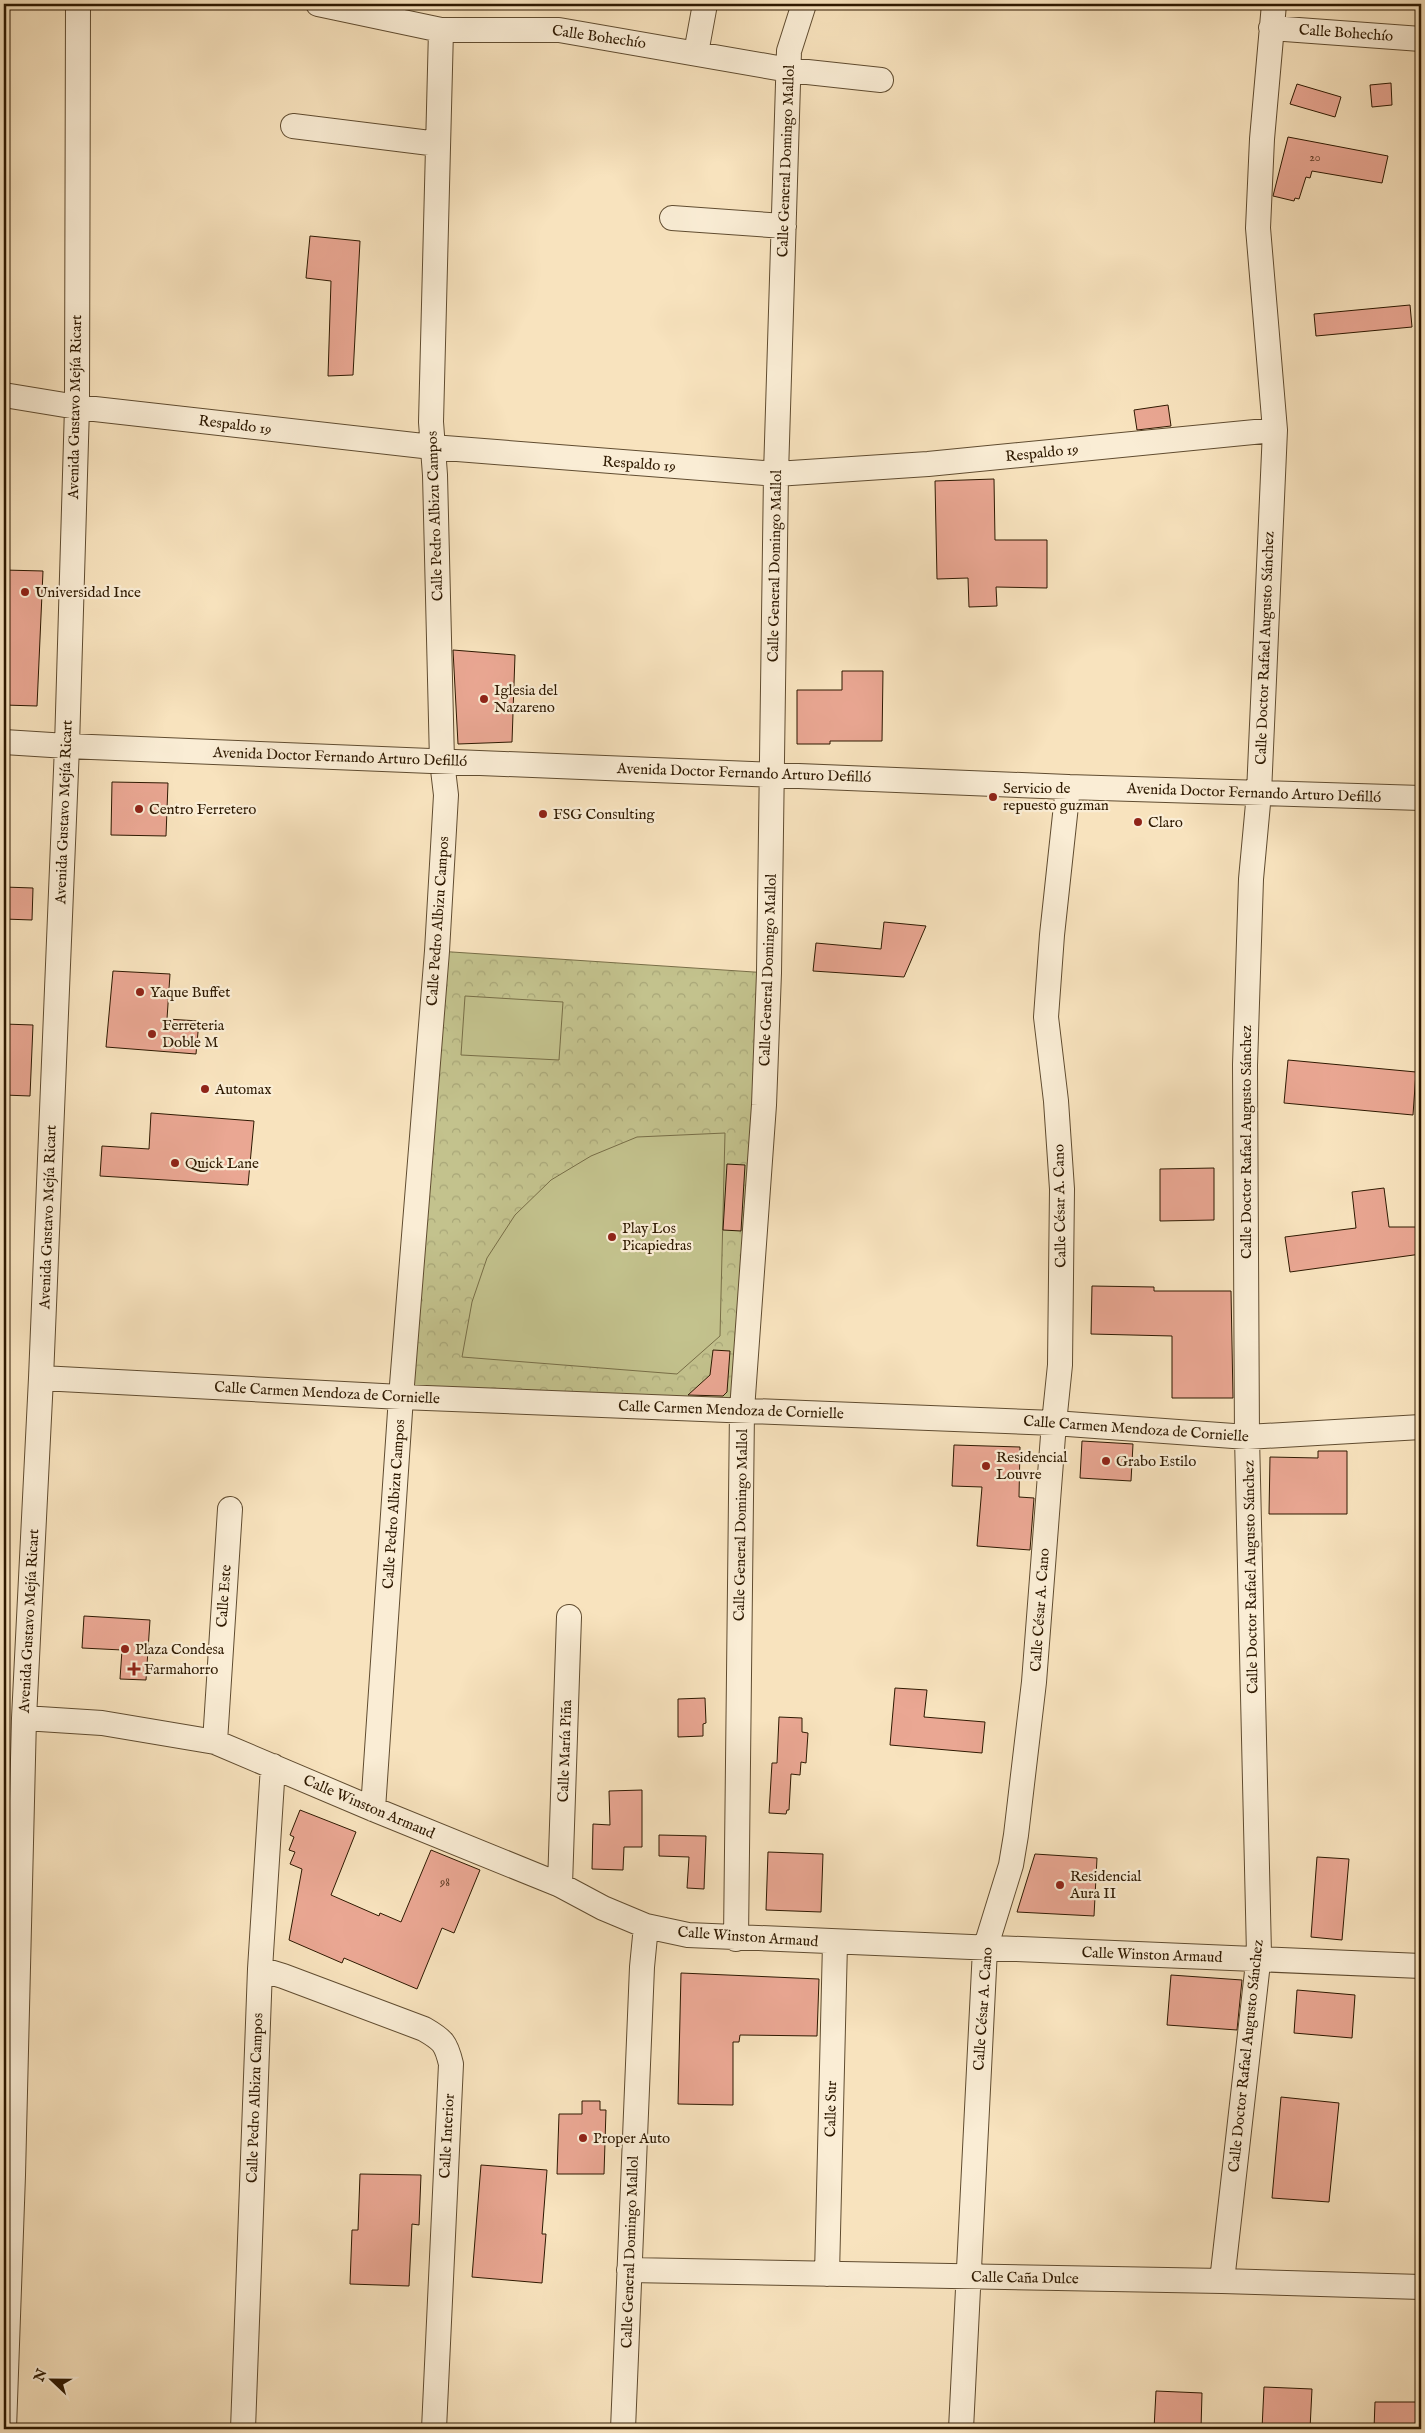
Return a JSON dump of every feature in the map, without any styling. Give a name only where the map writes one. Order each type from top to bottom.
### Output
[{"type":"street","name":"Avenida Gustavo Mejía Ricart","points":[[4,2429],[24,1718],[41,1378],[67,746],[77,407],[78,4]]},
{"type":"street","name":"Calle Bohechío","points":[[318,4],[441,30],[559,30],[789,70],[881,80]]},
{"type":"street","points":[[696,53],[705,4]]},
{"type":"street","name":"Calle General Domingo Mallol","points":[[736,1939],[742,1410],[764,1104],[769,973],[776,474],[789,51],[804,4]]},
{"type":"street","name":"Calle Doctor Rafael Augusto Sánchez","points":[[1222,2281],[1258,1960],[1247,1437],[1245,1065],[1252,879],[1259,793],[1275,430],[1258,228],[1274,4]]},
{"type":"street","name":"Calle Bohechío","points":[[1271,28],[1421,39]]},
{"type":"street","name":"Calle Pedro Albizu Campos","points":[[374,1810],[446,795],[442,761],[432,447],[441,30]]},
{"type":"street","points":[[293,126],[438,144]]},
{"type":"street","points":[[672,218],[784,226]]},
{"type":"street","name":"Respaldo 19","points":[[4,395],[77,407],[432,447],[776,474],[937,464],[1275,430]]},
{"type":"street","name":"Avenida Doctor Fernando Arturo Defilló","points":[[4,742],[1068,787],[1421,798]]},
{"type":"street","name":"Calle César A. Cano","points":[[961,2429],[985,1949],[1011,1865],[1016,1835],[1034,1682],[1060,1365],[1062,1189],[1056,1101],[1046,1017],[1047,989],[1068,787]]},
{"type":"street","name":"Calle Carmen Mendoza de Cornielle","points":[[41,1378],[402,1397],[1054,1423],[1247,1437],[1421,1427]]},
{"type":"street","name":"Calle Este","points":[[215,1742],[230,1509]]},
{"type":"street","name":"Calle María Piña","points":[[560,1885],[569,1617]]},
{"type":"street","name":"Calle Winston Armaud","points":[[24,1718],[102,1723],[215,1742],[374,1810],[560,1885],[604,1908],[646,1926],[688,1935],[736,1939],[1421,1966]]},
{"type":"street","name":"Calle Pedro Albizu Campos","points":[[243,2429],[260,1969],[273,1766]]},
{"type":"street","name":"Calle General Domingo Mallol","points":[[623,2429],[642,1967],[646,1926]]},
{"type":"street","name":"Calle Sur","points":[[827,2274],[835,1943]]},
{"type":"street","name":"Calle Interior","points":[[260,1969],[424,2029],[441,2039],[447,2048],[451,2064],[434,2429]]},
{"type":"street","name":"Calle Caña Dulce","points":[[629,2270],[1222,2281],[1421,2287]]},
{"type":"green space","points":[[437,951],[769,973],[742,1410],[401,1397]]},
{"type":"green space","points":[[465,996],[563,1002],[559,1060],[461,1055]]},
{"type":"green space","name":"Play Los Picapiedras","points":[[725,1133],[720,1336],[677,1374],[462,1357],[472,1302],[487,1258],[515,1215],[551,1180],[591,1156],[637,1137]]},
{"type":"building","points":[[1391,83],[1392,105],[1372,107],[1370,85]]},
{"type":"building","points":[[1297,84],[1341,97],[1335,117],[1290,104]]},
{"type":"building","points":[[1288,137],[1388,156],[1382,183],[1312,171],[1310,178],[1306,177],[1299,199],[1295,198],[1294,201],[1273,196]]},
{"type":"building","points":[[310,236],[360,241],[353,375],[328,376],[331,281],[306,278]]},
{"type":"building","points":[[1410,305],[1412,327],[1316,336],[1314,314]]},
{"type":"building","points":[[1168,405],[1171,426],[1137,430],[1134,410]]},
{"type":"building","points":[[994,479],[995,540],[1047,540],[1047,588],[996,587],[997,606],[969,607],[968,578],[937,579],[935,481]]},
{"type":"building","points":[[4,570],[43,571],[37,706],[4,705]]},
{"type":"building","name":"Iglesia del Nazareno","points":[[453,650],[515,655],[512,742],[458,744]]},
{"type":"building","points":[[842,671],[883,671],[882,741],[830,741],[830,744],[797,744],[797,690],[842,690]]},
{"type":"building","name":"Centro Ferretero","points":[[112,782],[168,783],[166,836],[111,835]]},
{"type":"building","points":[[4,887],[33,888],[32,920],[4,919]]},
{"type":"building","points":[[884,922],[926,926],[904,977],[813,971],[816,943],[881,949]]},
{"type":"building","points":[[113,971],[170,974],[167,1019],[199,1021],[196,1054],[106,1047]]},
{"type":"building","points":[[4,1024],[33,1025],[30,1096],[4,1095]]},
{"type":"building","points":[[1288,1060],[1416,1072],[1413,1115],[1284,1103]]},
{"type":"building","name":"Quick Lane","points":[[151,1113],[254,1121],[248,1185],[100,1176],[102,1146],[149,1149]]},
{"type":"building","points":[[727,1164],[745,1165],[741,1231],[723,1230]]},
{"type":"building","points":[[1214,1168],[1214,1220],[1160,1221],[1160,1169]]},
{"type":"building","points":[[1384,1188],[1389,1227],[1421,1227],[1421,1254],[1290,1272],[1285,1237],[1356,1228],[1352,1192]]},
{"type":"building","points":[[1092,1286],[1154,1287],[1154,1291],[1231,1291],[1233,1398],[1172,1398],[1172,1336],[1091,1334]]},
{"type":"building","points":[[713,1350],[730,1351],[727,1392],[723,1396],[688,1395],[710,1375]]},
{"type":"building","name":"Grabo Estilo","points":[[1082,1441],[1133,1444],[1131,1481],[1080,1478]]},
{"type":"building","points":[[954,1445],[1020,1447],[1019,1497],[1034,1498],[1030,1550],[977,1546],[982,1487],[952,1486]]},
{"type":"building","points":[[1318,1451],[1347,1451],[1347,1514],[1269,1514],[1270,1457],[1318,1458]]},
{"type":"building","name":"Plaza Condesa","points":[[84,1616],[150,1620],[146,1680],[120,1679],[122,1650],[82,1648]]},
{"type":"building","points":[[895,1688],[927,1690],[924,1717],[985,1722],[982,1753],[890,1745]]},
{"type":"building","points":[[705,1698],[706,1723],[703,1724],[703,1736],[678,1737],[678,1699]]},
{"type":"building","points":[[779,1717],[802,1718],[802,1732],[808,1733],[806,1763],[801,1762],[800,1775],[791,1774],[789,1810],[787,1810],[786,1814],[769,1813],[772,1763],[777,1763]]},
{"type":"building","points":[[642,1790],[642,1847],[624,1847],[623,1870],[592,1869],[593,1824],[610,1825],[609,1791]]},
{"type":"building","points":[[300,1810],[356,1832],[331,1895],[379,1916],[380,1913],[401,1922],[431,1850],[480,1870],[454,1933],[442,1928],[417,1989],[344,1958],[342,1963],[289,1940],[302,1869],[290,1864],[295,1852],[289,1850],[294,1837],[290,1835]]},
{"type":"building","points":[[659,1835],[706,1836],[704,1889],[687,1888],[689,1857],[659,1856]]},
{"type":"building","points":[[768,1852],[823,1854],[821,1912],[766,1910]]},
{"type":"building","name":"Residencial Aura II","points":[[1035,1854],[1097,1858],[1094,1916],[1017,1912]]},
{"type":"building","points":[[1317,1857],[1349,1859],[1342,1940],[1311,1937]]},
{"type":"building","points":[[681,1973],[819,1979],[817,2036],[740,2035],[739,2042],[733,2042],[733,2105],[678,2104]]},
{"type":"building","points":[[1171,1975],[1242,1980],[1237,2030],[1167,2025]]},
{"type":"building","points":[[1297,1990],[1355,1995],[1352,2038],[1294,2033]]},
{"type":"building","points":[[1281,2097],[1339,2103],[1329,2202],[1272,2198]]},
{"type":"building","points":[[582,2101],[600,2101],[600,2110],[606,2110],[604,2174],[557,2174],[559,2114],[582,2114]]},
{"type":"building","points":[[481,2165],[547,2170],[542,2234],[546,2234],[542,2283],[472,2277]]},
{"type":"building","points":[[360,2174],[421,2175],[419,2225],[412,2224],[409,2286],[350,2284],[352,2230],[358,2230]]},
{"type":"building","points":[[1264,2387],[1312,2389],[1310,2429],[1262,2429]]},
{"type":"building","points":[[1156,2391],[1202,2393],[1201,2429],[1154,2429]]},
{"type":"building","points":[[1375,2402],[1421,2402],[1421,2429],[1374,2429]]},
{"type":"place","name":"Universidad Ince","points":[[25,592]]},
{"type":"place","name":"Iglesia del Nazareno","points":[[484,699]]},
{"type":"place","name":"Servicio de repuesto guzman","points":[[993,797]]},
{"type":"place","name":"Centro Ferretero","points":[[139,809]]},
{"type":"place","name":"FSG Consulting","points":[[543,814]]},
{"type":"place","name":"Claro","points":[[1138,822]]},
{"type":"place","name":"Yaque Buffet","points":[[140,992]]},
{"type":"place","name":"Ferreteria Doble M","points":[[152,1034]]},
{"type":"place","name":"Automax","points":[[205,1089]]},
{"type":"place","name":"Quick Lane","points":[[175,1163]]},
{"type":"place","name":"Play Los Picapiedras","points":[[612,1237]]},
{"type":"place","name":"Grabo Estilo","points":[[1106,1461]]},
{"type":"place","name":"Residencial Louvre","points":[[986,1466]]},
{"type":"place","name":"Plaza Condesa","points":[[125,1649]]},
{"type":"place","name":"Farmahorro","points":[[134,1669]]},
{"type":"place","name":"Residencial Aura II","points":[[1060,1885]]},
{"type":"place","name":"Proper Auto","points":[[583,2138]]}]
